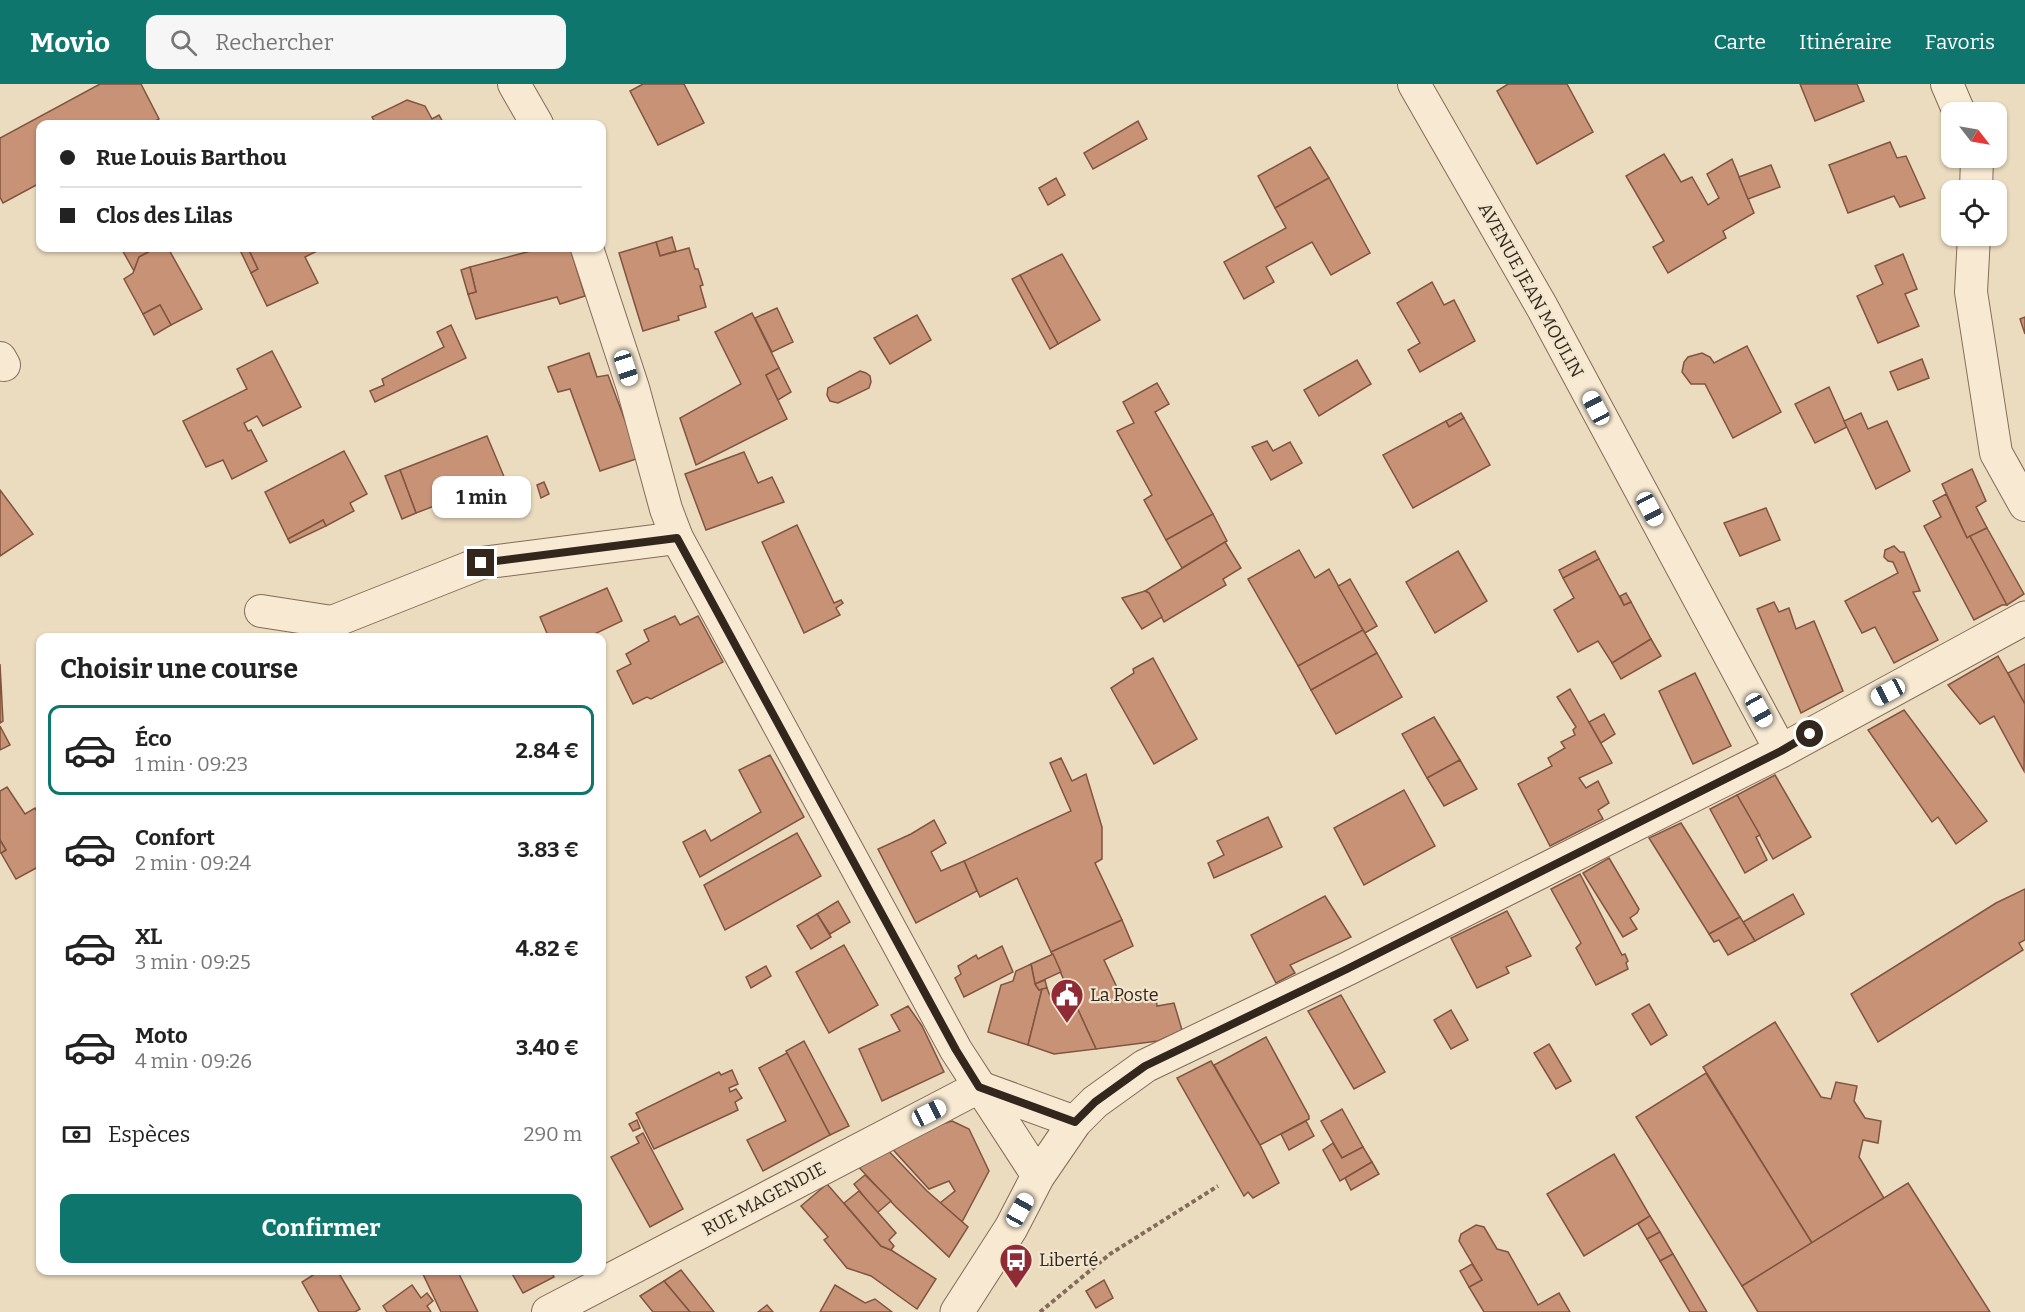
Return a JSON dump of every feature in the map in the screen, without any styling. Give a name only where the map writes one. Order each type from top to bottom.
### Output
[{"type":"street","points":[[514,84],[535,120]]},
{"type":"street","name":"AVENUE JEAN MOULIN","points":[[1414,84],[1542,307],[1781,751]]},
{"type":"street","points":[[1947,84],[1955,102]]},
{"type":"street","points":[[1973,246],[1971,292],[1996,453],[2025,505]]},
{"type":"street","points":[[588,252],[633,388],[666,510],[677,538],[950,1039],[1038,1176]]},
{"type":"street","points":[[261,611],[332,622],[481,563],[677,538]]},
{"type":"street","points":[[957,1312],[1011,1228],[1038,1176],[1075,1122],[1095,1102],[1145,1066],[1347,969],[1781,751],[2025,618]]},
{"type":"street","points":[[979,1087],[1075,1122]]},
{"type":"street","name":"RUE MAGENDIE","points":[[548,1312],[979,1087]]},
{"type":"path","points":[[1040,1312],[1110,1254],[1218,1185]]},
{"type":"building","points":[[100,84],[141,84],[159,119],[36,120],[36,185],[3,203],[0,197],[0,138]]},
{"type":"building","points":[[643,84],[684,84],[704,123],[658,145],[630,91]]},
{"type":"building","points":[[1508,84],[1567,84],[1593,132],[1537,164],[1497,91]]},
{"type":"building","points":[[1800,84],[1857,84],[1864,101],[1815,121]]},
{"type":"building","points":[[407,100],[425,106],[432,119],[439,115],[442,120],[374,120],[372,117]]},
{"type":"building","points":[[1138,121],[1147,139],[1093,169],[1084,153]]},
{"type":"building","points":[[1890,142],[1897,158],[1906,156],[1925,198],[1900,207],[1894,196],[1848,213],[1829,165]]},
{"type":"building","points":[[1310,147],[1329,178],[1275,208],[1258,176]]},
{"type":"building","points":[[1664,154],[1681,182],[1692,177],[1708,205],[1719,198],[1707,174],[1732,159],[1754,213],[1723,231],[1726,238],[1668,273],[1653,247],[1664,241],[1626,176]]},
{"type":"building","points":[[1771,165],[1780,187],[1748,199],[1739,177]]},
{"type":"building","points":[[1056,178],[1065,195],[1048,205],[1039,188]]},
{"type":"building","points":[[1329,178],[1370,253],[1331,275],[1312,242],[1266,267],[1274,282],[1244,299],[1224,262],[1286,228],[1275,208]]},
{"type":"building","points":[[672,237],[676,251],[660,256],[656,242]]},
{"type":"building","points":[[656,242],[660,256],[689,248],[695,269],[698,269],[703,285],[700,286],[706,307],[678,316],[679,320],[643,331],[619,253]]},
{"type":"building","points":[[123,252],[148,252],[139,257],[134,271]]},
{"type":"building","points":[[148,252],[170,252],[202,309],[171,325],[160,305],[143,314],[124,279],[133,273],[139,257]]},
{"type":"building","points":[[241,252],[250,252],[258,269],[251,273]]},
{"type":"building","points":[[250,252],[315,252],[305,257],[318,283],[267,306],[251,273],[258,269]]},
{"type":"building","points":[[527,252],[571,252],[585,296],[560,304],[557,297],[476,319],[468,294],[476,292],[470,267]]},
{"type":"building","points":[[1062,254],[1100,320],[1058,344],[1020,275]]},
{"type":"building","points":[[1903,254],[1917,289],[1905,294],[1919,326],[1878,343],[1857,296],[1883,284],[1875,266]]},
{"type":"building","points":[[470,267],[476,292],[468,294],[461,270]]},
{"type":"building","points":[[1020,275],[1058,344],[1050,349],[1012,279]]},
{"type":"building","points":[[1432,282],[1444,305],[1454,300],[1475,341],[1420,372],[1408,350],[1420,343],[1397,303]]},
{"type":"building","points":[[160,305],[171,325],[154,335],[143,314]]},
{"type":"building","points":[[777,308],[793,342],[772,352],[755,318]]},
{"type":"building","points":[[752,313],[779,368],[766,375],[787,419],[696,465],[680,418],[741,384],[715,332]]},
{"type":"building","points":[[917,315],[931,340],[890,364],[874,338]]},
{"type":"building","points":[[2025,317],[2025,334],[2020,319]]},
{"type":"building","points":[[451,325],[466,358],[375,402],[370,391],[384,385],[382,379],[444,347],[437,332]]},
{"type":"building","points":[[1747,346],[1781,412],[1733,438],[1705,384],[1691,384],[1682,372],[1684,362],[1688,357],[1702,353],[1710,357],[1714,363]]},
{"type":"building","points":[[272,351],[301,407],[263,426],[257,416],[244,423],[248,431],[251,430],[267,461],[232,479],[223,460],[206,467],[183,421],[247,389],[237,369]]},
{"type":"building","points":[[589,353],[597,377],[608,375],[639,458],[600,471],[570,389],[558,392],[548,367]]},
{"type":"building","points":[[1922,359],[1929,378],[1898,390],[1890,372]]},
{"type":"building","points":[[1357,360],[1371,384],[1319,416],[1304,390]]},
{"type":"building","points":[[779,368],[791,392],[778,400],[766,375]]},
{"type":"building","points":[[860,371],[870,376],[869,388],[838,403],[830,401],[827,395],[828,388]]},
{"type":"building","points":[[1157,383],[1169,404],[1155,412],[1213,514],[1166,540],[1144,500],[1152,495],[1117,431],[1134,423],[1123,402]]},
{"type":"building","points":[[1829,387],[1847,427],[1815,443],[1795,404]]},
{"type":"building","points":[[1461,413],[1464,418],[1449,427],[1446,421]]},
{"type":"building","points":[[1861,413],[1868,429],[1887,421],[1910,471],[1876,489],[1844,421]]},
{"type":"building","points":[[1464,418],[1490,465],[1413,508],[1383,455],[1446,421],[1449,427]]},
{"type":"building","points":[[487,436],[505,479],[416,513],[400,470]]},
{"type":"building","points":[[1267,441],[1273,451],[1290,442],[1302,463],[1271,480],[1252,447]]},
{"type":"building","points":[[344,451],[367,494],[350,503],[354,511],[326,526],[323,520],[288,539],[265,492]]},
{"type":"building","points":[[744,452],[758,483],[772,477],[784,502],[706,530],[685,474]]},
{"type":"building","points":[[1972,469],[1986,501],[1976,507],[1987,528],[1967,538],[1942,484]]},
{"type":"building","points":[[400,470],[416,513],[402,519],[385,476]]},
{"type":"building","points":[[544,482],[549,494],[541,498],[537,485]]},
{"type":"building","points":[[0,490],[33,534],[0,556]]},
{"type":"building","points":[[1946,494],[1967,538],[1970,536],[2007,605],[2002,605],[1974,620],[1924,526],[1941,517],[1933,501]]},
{"type":"building","points":[[1766,508],[1780,540],[1740,556],[1724,523]]},
{"type":"building","points":[[1213,514],[1227,541],[1182,568],[1166,540]]},
{"type":"building","points":[[323,520],[326,526],[290,543],[288,539]]},
{"type":"building","points":[[797,525],[834,603],[841,600],[843,603],[836,608],[840,615],[804,633],[762,542]]},
{"type":"building","points":[[1987,528],[2024,594],[2007,605],[1970,536]]},
{"type":"building","points":[[1225,542],[1241,568],[1223,579],[1226,585],[1164,622],[1149,593],[1145,591]]},
{"type":"building","points":[[1894,546],[1900,552],[1904,552],[1920,591],[1913,592],[1938,640],[1894,663],[1875,627],[1862,633],[1845,601],[1898,573],[1893,562],[1884,557],[1885,550]]},
{"type":"building","points":[[1299,550],[1315,578],[1329,569],[1363,630],[1298,666],[1248,579]]},
{"type":"building","points":[[1458,551],[1487,601],[1435,633],[1406,582]]},
{"type":"building","points":[[1595,551],[1599,559],[1563,578],[1559,570]]},
{"type":"building","points":[[1599,559],[1624,605],[1631,602],[1651,639],[1612,663],[1598,641],[1578,652],[1554,610],[1574,598],[1563,578]]},
{"type":"building","points":[[1350,579],[1377,626],[1365,633],[1338,586]]},
{"type":"building","points":[[607,588],[622,621],[597,633],[547,633],[540,617]]},
{"type":"building","points":[[1145,591],[1149,593],[1162,617],[1142,629],[1122,598]]},
{"type":"building","points":[[1626,593],[1631,602],[1624,605],[1620,596]]},
{"type":"building","points":[[1774,602],[1779,612],[1789,608],[1796,629],[1814,621],[1843,691],[1801,713],[1757,609]]},
{"type":"building","points":[[675,616],[680,625],[698,616],[723,662],[651,699],[647,697],[633,704],[617,671],[631,664],[626,654],[649,641],[644,630]]},
{"type":"building","points":[[1363,630],[1377,653],[1311,690],[1298,666]]},
{"type":"building","points":[[1651,639],[1661,656],[1621,679],[1612,663]]},
{"type":"building","points":[[1377,653],[1402,697],[1336,734],[1311,690]]},
{"type":"building","points":[[1998,656],[2025,704],[2024,771],[1994,716],[1980,724],[1948,685]]},
{"type":"building","points":[[1153,658],[1197,739],[1154,764],[1111,688],[1134,673],[1133,669]]},
{"type":"building","points":[[0,664],[3,721],[0,723]]},
{"type":"building","points":[[2025,664],[2025,704],[2008,673]]},
{"type":"building","points":[[1695,673],[1731,746],[1693,764],[1659,691]]},
{"type":"building","points":[[1570,689],[1612,763],[1579,778],[1586,788],[1598,781],[1609,803],[1598,810],[1603,819],[1550,846],[1518,784],[1552,766],[1548,758],[1565,748],[1561,742],[1575,735],[1573,730],[1576,727],[1557,697]]},
{"type":"building","points":[[1904,710],[1987,821],[1956,844],[1938,817],[1932,822],[1868,730]]},
{"type":"building","points":[[1604,714],[1615,734],[1601,743],[1589,722]]},
{"type":"building","points":[[1434,717],[1460,760],[1427,778],[1402,734]]},
{"type":"building","points":[[0,726],[10,745],[0,750]]},
{"type":"building","points":[[770,755],[804,817],[700,877],[683,842],[705,830],[711,841],[761,812],[739,770]]},
{"type":"building","points":[[1061,758],[1072,781],[1086,774],[1102,827],[1102,859],[1095,863],[1122,920],[1051,952],[1017,878],[980,897],[964,861],[1071,811],[1050,763]]},
{"type":"building","points":[[1460,760],[1477,789],[1444,806],[1427,778]]},
{"type":"building","points":[[1775,775],[1811,837],[1773,859],[1737,795]]},
{"type":"building","points":[[7,787],[25,814],[35,808],[36,810],[36,868],[16,879],[1,853],[6,850],[0,840],[0,791]]},
{"type":"building","points":[[1404,790],[1435,846],[1364,885],[1334,828]]},
{"type":"building","points":[[1737,795],[1760,835],[1756,837],[1767,860],[1745,873],[1710,809]]},
{"type":"building","points":[[1268,817],[1282,847],[1214,878],[1208,863],[1224,855],[1217,841]]},
{"type":"building","points":[[934,820],[946,843],[931,852],[941,871],[964,861],[977,891],[916,923],[878,849],[911,834]]},
{"type":"building","points":[[1681,823],[1740,917],[1709,934],[1649,838]]},
{"type":"building","points":[[797,833],[821,876],[725,930],[704,885]]},
{"type":"building","points":[[0,840],[6,850],[1,853],[0,852]]},
{"type":"building","points":[[1609,858],[1639,909],[1630,918],[1637,929],[1623,937],[1583,873]]},
{"type":"building","points":[[1580,874],[1622,955],[1625,954],[1628,961],[1626,963],[1628,969],[1596,985],[1576,948],[1581,943],[1551,889]]},
{"type":"building","points":[[2025,889],[2025,940],[2019,943],[2023,950],[1878,1042],[1851,994],[1996,903]]},
{"type":"building","points":[[1793,894],[1804,914],[1755,941],[1743,922]]},
{"type":"building","points":[[1325,896],[1351,937],[1290,965],[1295,973],[1276,983],[1251,935]]},
{"type":"building","points":[[838,901],[850,922],[830,934],[817,914]]},
{"type":"building","points":[[1507,911],[1531,956],[1506,967],[1509,973],[1477,988],[1451,938]]},
{"type":"building","points":[[817,914],[831,937],[811,949],[797,926]]},
{"type":"building","points":[[1740,917],[1755,941],[1728,955],[1719,940],[1714,942],[1709,934]]},
{"type":"building","points":[[1122,920],[1133,946],[1104,960],[1123,1000],[1156,996],[1157,1006],[1174,1003],[1182,1030],[1158,1041],[1096,1049],[1051,952]]},
{"type":"building","points":[[844,945],[878,1005],[829,1033],[796,972]]},
{"type":"building","points":[[1002,946],[1013,972],[964,997],[955,978],[961,974],[958,966],[976,955],[978,959]]},
{"type":"building","points":[[1053,954],[1061,972],[1035,984],[1031,964]]},
{"type":"building","points":[[1031,964],[1035,984],[1039,990],[1042,989],[1028,1045],[988,1032],[1001,985],[1013,981],[1016,971]]},
{"type":"building","points":[[766,966],[771,976],[751,988],[746,977]]},
{"type":"building","points":[[1045,980],[1047,988],[1039,990],[1035,984]]},
{"type":"building","points":[[1047,988],[1050,996],[1075,1003],[1096,1049],[1054,1054],[1028,1045],[1042,989]]},
{"type":"building","points":[[1341,995],[1385,1072],[1354,1089],[1308,1011]]},
{"type":"building","points":[[1649,1004],[1667,1035],[1651,1045],[1632,1014]]},
{"type":"building","points":[[908,1006],[922,1026],[944,1072],[882,1101],[859,1049],[900,1031],[891,1015]]},
{"type":"building","points":[[1451,1010],[1468,1040],[1451,1049],[1434,1020]]},
{"type":"building","points":[[1775,1022],[1821,1097],[1831,1099],[1836,1082],[1857,1086],[1854,1101],[1865,1118],[1881,1121],[1878,1143],[1863,1140],[1859,1157],[1884,1198],[1812,1243],[1703,1067]]},
{"type":"building","points":[[1266,1037],[1309,1119],[1260,1145],[1214,1065]]},
{"type":"building","points":[[804,1041],[849,1126],[830,1135],[786,1051]]},
{"type":"building","points":[[1549,1044],[1571,1081],[1556,1089],[1534,1053]]},
{"type":"building","points":[[787,1053],[830,1135],[763,1171],[747,1140],[786,1121],[759,1068]]},
{"type":"building","points":[[1211,1061],[1260,1145],[1279,1183],[1253,1198],[1248,1192],[1244,1196],[1177,1078]]},
{"type":"building","points":[[732,1070],[738,1084],[729,1088],[730,1092],[736,1089],[742,1098],[735,1102],[738,1110],[654,1149],[636,1113],[719,1072],[721,1075]]},
{"type":"building","points":[[1706,1073],[1812,1243],[1742,1286],[1636,1117]]},
{"type":"building","points":[[1342,1109],[1363,1147],[1342,1158],[1321,1121]]},
{"type":"building","points":[[637,1120],[640,1128],[633,1131],[629,1124]]},
{"type":"building","points":[[952,1121],[969,1129],[989,1171],[962,1222],[940,1203],[955,1191],[949,1181],[929,1189],[886,1142]]},
{"type":"building","points":[[1306,1121],[1314,1136],[1289,1150],[1281,1134]]},
{"type":"building","points":[[643,1133],[683,1209],[650,1227],[611,1157],[639,1143],[636,1137]]},
{"type":"building","points":[[881,1143],[927,1191],[968,1227],[949,1257],[896,1207],[851,1159]]},
{"type":"building","points":[[1333,1143],[1342,1158],[1363,1147],[1372,1162],[1340,1181],[1323,1150]]},
{"type":"building","points":[[1614,1154],[1650,1216],[1584,1256],[1547,1194]]},
{"type":"building","points":[[1372,1162],[1379,1174],[1351,1190],[1345,1178]]},
{"type":"building","points":[[865,1175],[891,1201],[877,1213],[854,1184]]},
{"type":"building","points":[[1908,1183],[1990,1312],[1758,1312],[1742,1286]]},
{"type":"building","points":[[827,1184],[881,1246],[936,1279],[917,1309],[871,1276],[847,1268],[824,1240],[828,1237],[801,1206]]},
{"type":"building","points":[[859,1191],[896,1233],[889,1240],[894,1246],[891,1250],[881,1246],[844,1203]]},
{"type":"building","points":[[1650,1216],[1660,1232],[1647,1239],[1638,1224]]},
{"type":"building","points":[[1476,1225],[1484,1227],[1497,1249],[1508,1252],[1538,1305],[1559,1293],[1570,1312],[1484,1312],[1469,1287],[1482,1280],[1459,1241],[1461,1234]]},
{"type":"building","points":[[1660,1232],[1673,1254],[1660,1261],[1647,1239]]},
{"type":"building","points":[[1673,1254],[1707,1312],[1690,1312],[1660,1261]]},
{"type":"building","points":[[1472,1264],[1482,1280],[1469,1287],[1460,1271]]},
{"type":"building","points":[[681,1270],[714,1312],[690,1312],[664,1281]]},
{"type":"building","points":[[313,1275],[340,1275],[360,1309],[355,1312],[319,1312],[302,1282]]},
{"type":"building","points":[[423,1275],[460,1275],[478,1312],[441,1312]]},
{"type":"building","points":[[513,1275],[553,1275],[554,1277],[523,1293]]},
{"type":"building","points":[[1104,1280],[1113,1298],[1096,1308],[1086,1291]]},
{"type":"building","points":[[664,1281],[690,1312],[653,1312],[640,1296]]},
{"type":"building","points":[[412,1285],[421,1298],[427,1293],[433,1301],[427,1306],[431,1312],[387,1312],[383,1306]]},
{"type":"building","points":[[835,1285],[865,1303],[875,1299],[892,1312],[820,1312]]},
{"type":"building","points":[[767,1305],[773,1312],[758,1312]]},
{"type":"place","name":"La Poste","points":[[1067,1024]]},
{"type":"place","name":"Liberté","points":[[1016,1289]]},
{"type":"route","points":[[481,563],[677,538],[956,1050],[979,1087],[1075,1122],[1095,1102],[1145,1066],[1368,958],[1781,751],[1810,734]]}]
